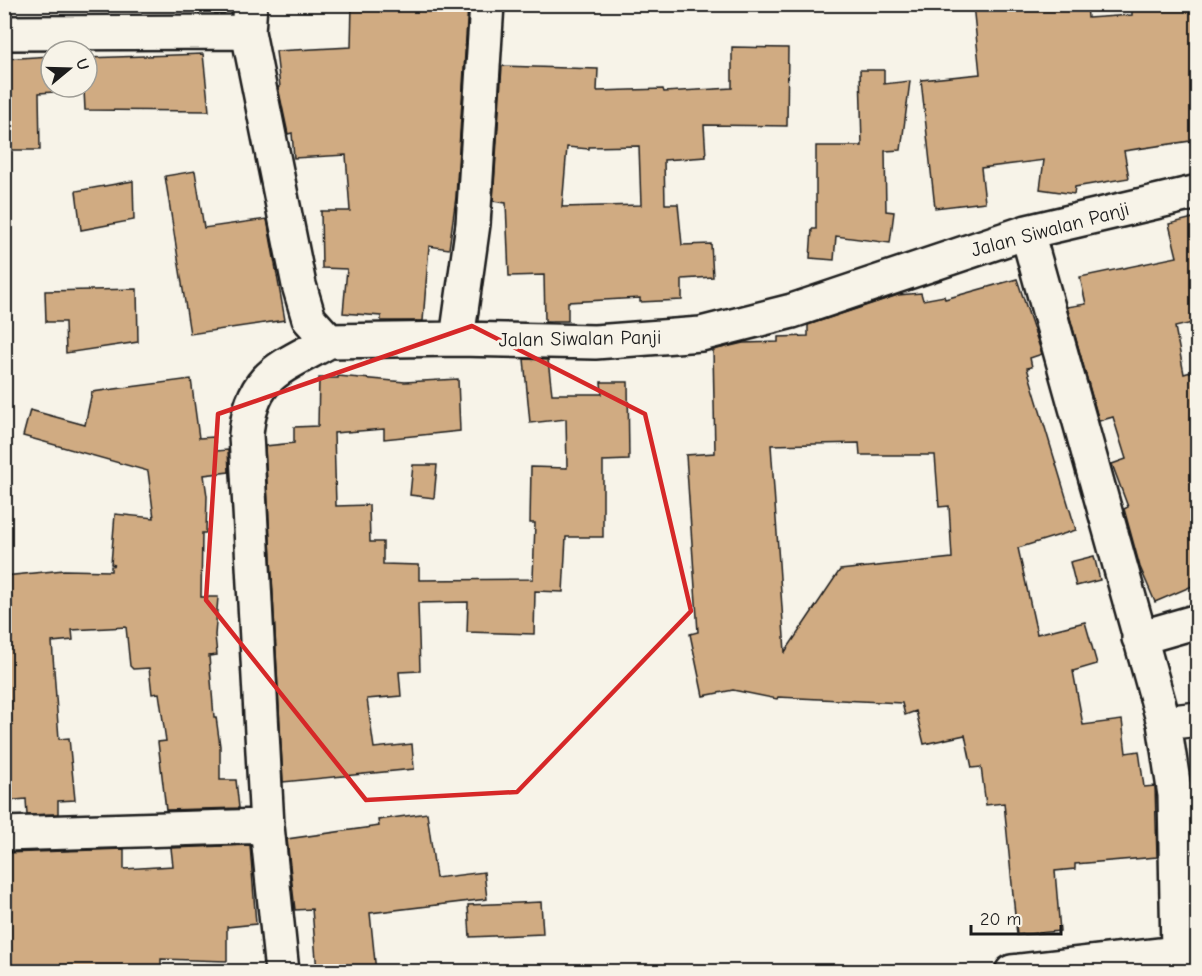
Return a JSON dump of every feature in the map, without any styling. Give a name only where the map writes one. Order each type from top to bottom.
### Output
[{"type":"street","points":[[457,339],[473,224],[487,4]]},
{"type":"street","points":[[4,33],[249,18],[299,285],[309,319],[329,341],[269,374],[257,390],[248,417],[246,435],[267,826],[282,972]]},
{"type":"street","name":"Jalan Siwalan Panji","points":[[329,341],[457,339],[595,342],[701,334],[792,311],[1027,232],[1197,192]]},
{"type":"street","points":[[1012,972],[1187,954],[1175,795],[1164,723],[1027,232]]},
{"type":"street","points":[[1139,638],[1197,621]]},
{"type":"street","points":[[1164,723],[1197,719]]},
{"type":"street","points":[[4,834],[267,826]]},
{"type":"highlighted area","points":[[472,326],[645,414],[691,611],[517,792],[366,800],[206,600],[218,414]]},
{"type":"building","points":[[352,4],[468,5],[456,197],[449,249],[429,246],[423,321],[381,321],[381,316],[343,313],[347,269],[322,268],[321,211],[350,211],[346,155],[294,158],[292,133],[288,134],[278,87],[280,87],[276,51],[351,47]]},
{"type":"building","points":[[973,4],[1087,4],[1088,18],[1132,15],[1132,4],[1197,4],[1197,140],[1124,151],[1129,178],[1075,187],[1074,194],[1040,189],[1044,160],[981,168],[985,202],[935,208],[921,80],[980,74]]},
{"type":"building","points":[[732,47],[788,48],[787,126],[704,125],[706,157],[664,160],[665,204],[678,204],[682,245],[711,244],[713,277],[682,279],[682,300],[640,302],[640,298],[568,302],[568,321],[545,321],[544,275],[509,276],[506,203],[493,201],[502,66],[598,69],[597,91],[663,89],[664,92],[732,88]],"holes":[[[639,146],[641,205],[562,207],[567,147],[589,149],[589,147]]]},
{"type":"building","points":[[203,54],[209,111],[85,110],[84,99],[99,99],[99,58]]},
{"type":"building","points":[[39,57],[40,150],[4,150],[4,59]]},
{"type":"building","points":[[860,70],[884,70],[884,84],[910,81],[901,150],[885,151],[886,211],[894,212],[890,243],[836,236],[834,260],[810,258],[812,229],[816,229],[816,146],[862,146]]},
{"type":"building","points":[[195,171],[204,228],[267,219],[285,320],[190,334],[165,176]]},
{"type":"building","points":[[133,181],[134,220],[81,230],[76,191]]},
{"type":"building","points":[[1197,217],[1197,322],[1175,327],[1184,374],[1197,370],[1197,584],[1155,602],[1140,567],[1124,509],[1128,507],[1112,464],[1126,459],[1113,417],[1099,421],[1067,307],[1086,304],[1080,277],[1177,257],[1169,224]]},
{"type":"building","points":[[1017,279],[1042,354],[1030,358],[1032,367],[1027,368],[1076,530],[1018,548],[1037,634],[1085,622],[1097,664],[1073,671],[1083,725],[1122,720],[1126,753],[1139,751],[1144,787],[1155,786],[1157,857],[1075,864],[1075,869],[1055,871],[1060,931],[1017,935],[1004,803],[986,805],[981,767],[972,768],[965,735],[924,744],[916,711],[905,715],[902,703],[778,697],[777,699],[733,690],[703,696],[690,634],[698,632],[686,455],[715,453],[713,350],[743,343],[778,342],[778,337],[808,336],[808,325],[898,295],[921,293],[923,300],[944,296],[945,299]],"holes":[[[859,443],[860,455],[935,455],[939,507],[949,506],[952,558],[840,570],[785,652],[771,445]]]},
{"type":"building","points":[[137,289],[138,342],[66,353],[65,322],[46,322],[45,291]]},
{"type":"building","points":[[524,359],[548,360],[552,394],[602,394],[601,382],[628,382],[629,460],[603,461],[603,537],[566,537],[563,592],[535,591],[534,634],[467,632],[468,602],[418,603],[420,671],[399,672],[401,696],[367,699],[374,748],[412,744],[414,769],[283,782],[265,446],[294,443],[294,427],[318,426],[319,378],[338,378],[338,376],[405,382],[458,379],[460,431],[384,439],[384,429],[334,433],[336,506],[369,505],[370,542],[383,542],[383,564],[419,565],[419,580],[533,579],[535,523],[530,523],[531,467],[567,468],[566,419],[530,423]]},
{"type":"building","points":[[191,379],[199,438],[214,437],[216,451],[228,450],[229,472],[204,475],[207,496],[206,533],[202,533],[201,597],[218,597],[215,635],[217,655],[209,656],[214,717],[216,717],[220,746],[220,780],[236,780],[239,808],[166,810],[158,742],[166,741],[159,693],[152,694],[149,668],[133,669],[130,666],[126,627],[72,630],[73,640],[52,642],[59,739],[69,738],[75,800],[58,801],[58,814],[27,815],[26,799],[4,801],[4,576],[64,570],[111,571],[111,566],[115,565],[111,564],[115,514],[154,518],[148,471],[23,436],[30,410],[85,425],[92,392]]},
{"type":"building","points":[[413,465],[437,465],[434,498],[410,495]]},
{"type":"building","points":[[1094,556],[1100,580],[1076,586],[1070,562]]},
{"type":"building","points":[[427,813],[436,878],[484,872],[487,899],[370,913],[376,972],[317,972],[312,909],[295,910],[287,839],[379,826],[378,820]]},
{"type":"building","points":[[250,845],[256,924],[227,927],[227,961],[161,959],[161,972],[4,972],[4,853],[124,849],[124,869],[173,866],[171,848]]},
{"type":"building","points":[[541,902],[543,934],[470,937],[468,905]]}]
